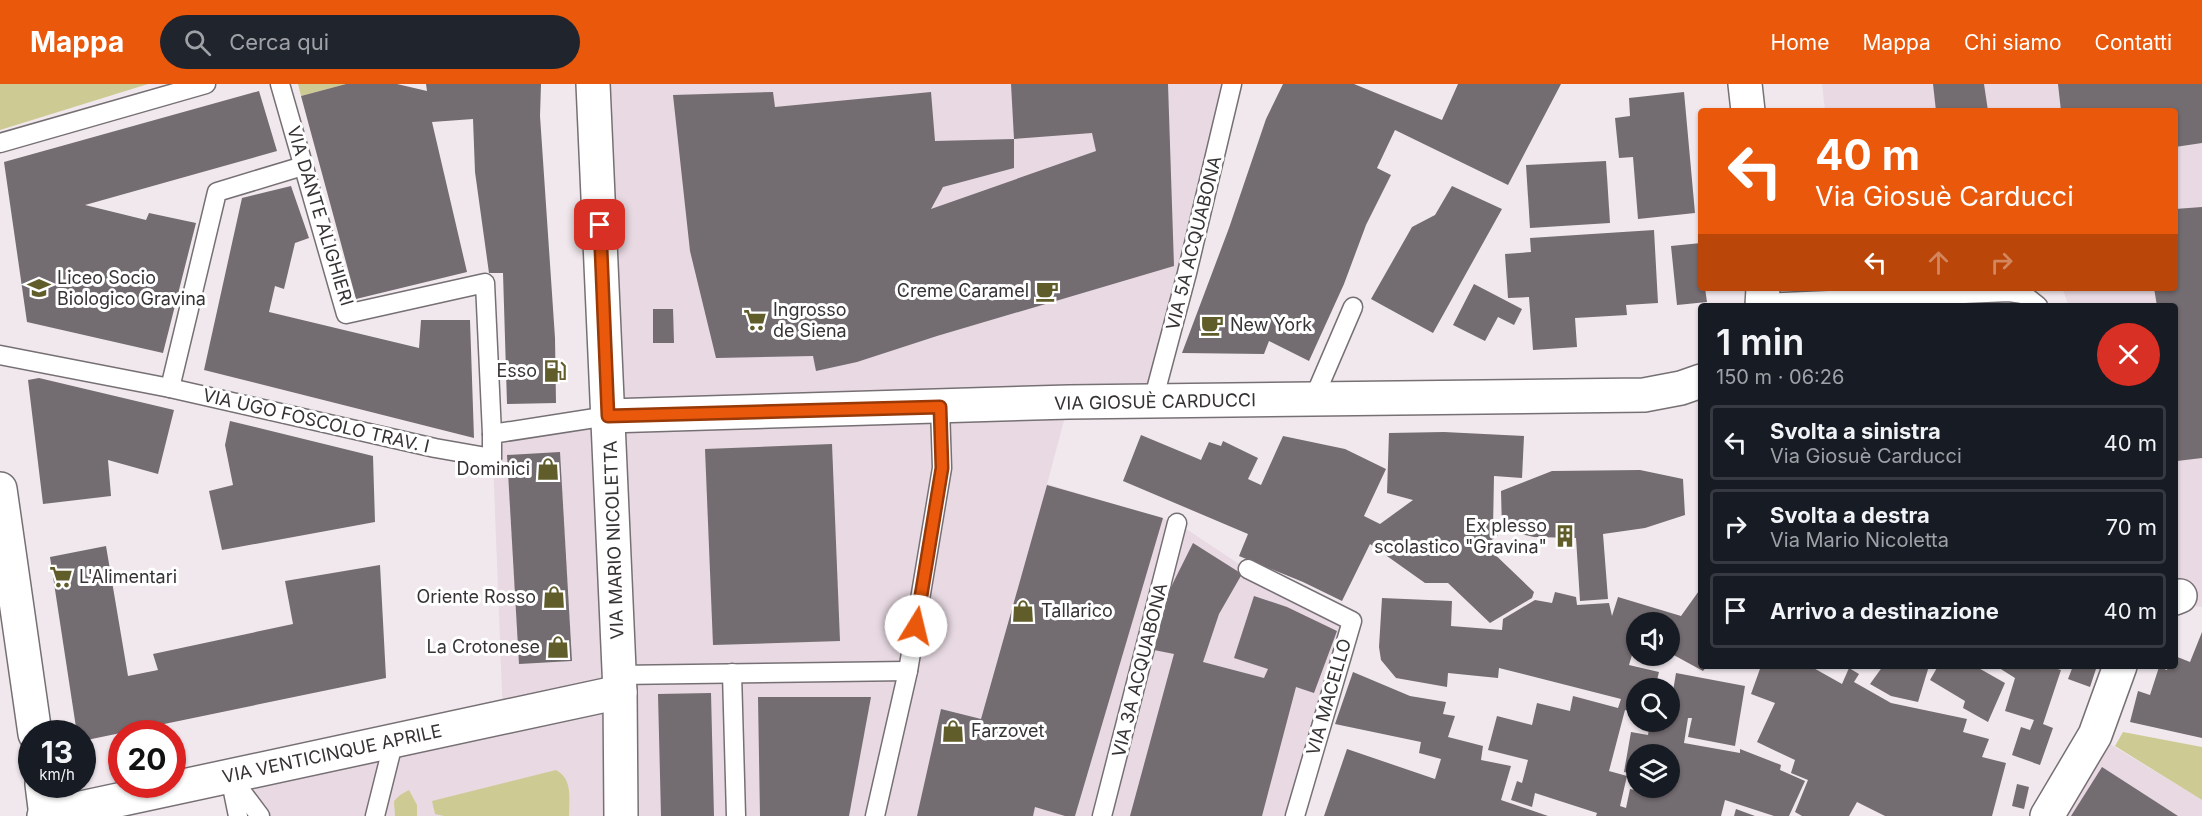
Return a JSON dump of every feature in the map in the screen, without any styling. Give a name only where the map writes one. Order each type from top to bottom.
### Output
[{"type":"street","name":"VIA MARIO NICOLETTA","points":[[593,84],[620,683],[621,816]]},
{"type":"street","points":[[1745,84],[1748,108]]},
{"type":"street","name":"VIA GIOSUÈ CARDUCCI","points":[[608,416],[1153,401],[1644,395],[1681,388],[1698,382]]},
{"type":"street","points":[[0,489],[32,720]]},
{"type":"street","points":[[2047,816],[2095,735],[2119,669]]},
{"type":"street","name":"VIA VENTICINQUE APRILE","points":[[46,816],[394,740],[620,683]]},
{"type":"street","points":[[44,798],[46,816]]},
{"type":"lane","points":[[0,143],[206,84]]},
{"type":"lane","name":"VIA DANTE ALIGHIERI","points":[[280,84],[346,314],[485,283],[492,434]]},
{"type":"lane","name":"VIA 5A ACQUABONA","points":[[1153,401],[1187,273],[1232,84]]},
{"type":"lane","points":[[170,388],[217,192],[303,166]]},
{"type":"lane","points":[[1763,299],[2009,292],[2023,294],[2034,303]]},
{"type":"lane","points":[[1313,400],[1353,308]]},
{"type":"lane","name":"VIA UGO FOSCOLO TRAV. I","points":[[0,355],[170,388],[435,448],[492,458],[492,434]]},
{"type":"lane","points":[[875,816],[908,671],[942,468],[940,407]]},
{"type":"lane","points":[[492,434],[608,416]]},
{"type":"lane","name":"VIA 3A ACQUABONA","points":[[1102,816],[1177,524]]},
{"type":"lane","name":"VIA MACELLO","points":[[1248,570],[1352,621],[1295,816]]},
{"type":"lane","points":[[620,683],[732,673],[908,671]]},
{"type":"lane","points":[[732,673],[736,816]]},
{"type":"lane","points":[[375,816],[394,740]]},
{"type":"lane","points":[[230,776],[238,816]]},
{"type":"lane","points":[[230,776],[260,816]]},
{"type":"shaded area","points":[[0,84],[148,84],[0,130]]},
{"type":"shaded area","points":[[298,84],[346,84],[301,96]]},
{"type":"shaded area","points":[[593,84],[1232,84],[1153,401],[1069,402],[1047,484],[1177,523],[1248,570],[1352,621],[1295,816],[238,816],[230,776],[503,717],[492,434],[608,416]]},
{"type":"shaded area","points":[[1822,84],[2202,84],[2202,607],[2189,605],[2178,586],[2178,303],[2068,303],[2063,291],[2178,291],[2178,108],[1825,108]]},
{"type":"shaded area","points":[[2123,732],[2202,747],[2202,800],[2115,746]]},
{"type":"shaded area","points":[[2095,735],[2202,800],[2202,816],[2047,816]]},
{"type":"shaded area","points":[[556,770],[568,784],[569,816],[444,816],[435,814],[432,801]]},
{"type":"shaded area","points":[[409,790],[417,805],[417,816],[395,816],[394,801]]},
{"type":"building","points":[[346,84],[397,84],[427,91],[426,84],[541,84],[540,116],[555,338],[556,403],[507,404],[503,273],[489,273],[475,172],[473,119],[432,122],[467,272],[356,299],[301,96]]},
{"type":"building","points":[[1011,84],[1168,84],[1174,266],[857,362],[816,371],[813,356],[716,358],[690,251],[673,95],[773,92],[775,107],[931,92],[935,141],[1014,139]],"holes":[[[1092,133],[1096,151],[931,209],[943,187],[1014,168],[1014,139]]]},
{"type":"building","points":[[1283,84],[1354,84],[1442,120],[1458,84],[1561,84],[1508,185],[1395,130],[1377,168],[1391,175],[1366,225],[1344,284],[1309,361],[1269,341],[1264,354],[1182,353],[1229,228],[1266,119]]},
{"type":"building","points":[[1933,84],[1984,84],[1988,108],[1936,108]]},
{"type":"building","points":[[2058,84],[2202,84],[2202,143],[2178,147],[2178,108],[2061,108]]},
{"type":"building","points":[[259,91],[277,151],[85,205],[146,220],[149,213],[196,223],[163,353],[27,322],[4,162]]},
{"type":"building","points":[[1684,92],[1695,213],[1638,219],[1633,157],[1619,158],[1615,118],[1630,116],[1629,98]]},
{"type":"building","points":[[1606,161],[1610,223],[1530,228],[1526,165]]},
{"type":"building","points":[[291,186],[309,238],[295,243],[284,289],[275,286],[269,312],[419,348],[421,320],[470,320],[474,438],[204,370],[242,198]]},
{"type":"building","points":[[1452,186],[1502,209],[1433,333],[1371,299],[1412,227],[1435,215]]},
{"type":"building","points":[[2202,207],[2202,458],[2178,461],[2178,303],[2156,303],[2154,291],[2178,291],[2178,209]]},
{"type":"building","points":[[1654,230],[1658,303],[1626,305],[1627,315],[1575,318],[1577,347],[1533,350],[1529,297],[1508,298],[1505,254],[1531,252],[1530,238]]},
{"type":"building","points":[[1698,243],[1698,291],[1705,291],[1707,302],[1677,305],[1671,246]]},
{"type":"building","points":[[1474,284],[1522,309],[1514,325],[1498,317],[1485,341],[1453,325]]},
{"type":"building","points":[[653,309],[673,309],[674,343],[653,343]]},
{"type":"building","points":[[39,378],[174,410],[158,474],[108,460],[111,496],[43,504],[28,380]]},
{"type":"building","points":[[230,421],[373,456],[375,522],[222,550],[209,491],[233,485],[225,445]]},
{"type":"building","points":[[1444,432],[1524,436],[1522,478],[1494,476],[1493,528],[1498,535],[1485,545],[1534,592],[1532,598],[1490,623],[1448,583],[1425,583],[1370,544],[1342,601],[1239,556],[1248,534],[1123,481],[1141,435],[1201,460],[1209,442],[1221,446],[1223,441],[1258,458],[1248,479],[1261,485],[1283,436],[1345,449],[1386,469],[1364,516],[1380,524],[1413,500],[1387,493],[1389,433]]},
{"type":"building","points":[[832,444],[840,641],[713,645],[705,449]]},
{"type":"building","points":[[560,452],[572,661],[519,664],[507,455]]},
{"type":"building","name":"Ex plesso scolastico \"Gravina\"","points":[[1640,470],[1683,479],[1685,515],[1645,528],[1603,534],[1608,599],[1580,601],[1576,538],[1534,537],[1502,530],[1501,491],[1552,471]]},
{"type":"building","points":[[1047,485],[1163,518],[1075,816],[1065,816],[1035,807],[1033,816],[917,816],[941,709],[981,719]]},
{"type":"building","points":[[1193,543],[1242,574],[1219,614],[1203,662],[1264,678],[1268,669],[1234,658],[1254,596],[1287,607],[1337,631],[1314,693],[1296,687],[1262,816],[1130,816],[1174,654],[1154,650],[1171,587]]},
{"type":"building","points":[[106,546],[128,676],[158,670],[153,654],[293,624],[285,581],[380,565],[386,678],[183,720],[108,720],[108,736],[96,738],[96,720],[75,720],[50,557]]},
{"type":"building","points":[[1555,592],[1576,597],[1577,605],[1609,603],[1612,616],[1618,597],[1668,612],[1626,612],[1626,666],[1659,672],[1658,678],[1626,678],[1626,710],[1609,771],[1626,776],[1620,806],[1626,808],[1628,798],[1680,798],[1680,744],[1629,744],[1631,732],[1648,735],[1648,732],[1680,732],[1680,678],[1675,678],[1676,673],[1745,686],[1735,746],[1688,737],[1692,718],[1688,718],[1684,743],[1740,753],[1740,749],[1781,765],[1780,770],[1805,781],[1789,816],[1774,816],[1725,800],[1721,816],[1596,816],[1597,813],[1535,793],[1532,807],[1511,800],[1517,781],[1522,783],[1528,760],[1488,750],[1497,716],[1532,725],[1537,703],[1570,711],[1573,696],[1618,708],[1621,699],[1499,668],[1498,678],[1448,673],[1447,687],[1396,678],[1381,660],[1379,647],[1382,598],[1452,601],[1451,626],[1502,630],[1503,619],[1535,600],[1552,603]]},
{"type":"building","points":[[1698,592],[1698,668],[1680,658],[1680,616]]},
{"type":"building","points":[[2202,632],[2202,738],[2130,722],[2138,691],[2150,695],[2158,669],[2178,669],[2178,657],[2190,662]]},
{"type":"building","points":[[1760,669],[1815,669],[1842,684],[1849,669],[1851,669],[1859,674],[1854,682],[1891,703],[1967,719],[1963,732],[1989,739],[1982,757],[2006,763],[1992,816],[1885,816],[1857,802],[1849,816],[1802,816],[1795,812],[1808,780],[1791,773],[1795,760],[1757,742],[1775,703],[1751,694]]},
{"type":"building","points":[[1881,669],[1928,669],[1918,702],[1891,696],[1870,684]]},
{"type":"building","points":[[1936,669],[1980,669],[2005,683],[1988,722],[1963,708],[1965,701],[1930,680]]},
{"type":"building","points":[[2001,669],[2061,670],[2043,724],[2053,728],[2040,765],[2012,755],[2021,727],[2030,730],[2034,720],[2005,711],[2015,678]]},
{"type":"building","points":[[2072,669],[2096,669],[2090,687],[2068,679]]},
{"type":"building","points":[[1353,672],[1410,696],[1446,702],[1443,714],[1455,716],[1448,737],[1483,746],[1481,760],[1511,766],[1501,800],[1548,816],[1324,816],[1347,749],[1435,779],[1441,759],[1419,753],[1421,742],[1335,724]]},
{"type":"building","points":[[711,693],[714,816],[661,816],[658,694]]},
{"type":"building","points":[[758,697],[871,697],[849,816],[760,816]]},
{"type":"building","points":[[2102,767],[2178,816],[2071,816]]},
{"type":"building","points":[[2017,784],[2029,787],[2024,809],[2012,806]]},
{"type":"building","points":[[1736,809],[1755,816],[1734,816]]},
{"type":"place","name":"Liceo Socio Biologico Gravina","points":[[39,288]]},
{"type":"place","name":"Creme Caramel","points":[[1047,291]]},
{"type":"place","name":"Ingrosso de Siena","points":[[755,320]]},
{"type":"place","name":"New York","points":[[1212,325]]},
{"type":"place","name":"Esso","points":[[555,371]]},
{"type":"place","name":"Dominici","points":[[548,469]]},
{"type":"place","name":"Ex plesso scolastico \"Gravina\"","points":[[1565,536]]},
{"type":"place","name":"L'Alimentari","points":[[61,577]]},
{"type":"place","name":"Oriente Rosso","points":[[554,597]]},
{"type":"place","name":"Tallarico","points":[[1023,611]]},
{"type":"place","name":"La Crotonese","points":[[558,647]]},
{"type":"place","name":"Farzovet","points":[[953,731]]},
{"type":"route","points":[[600,225],[608,416],[940,407],[942,468],[916,626]]}]
